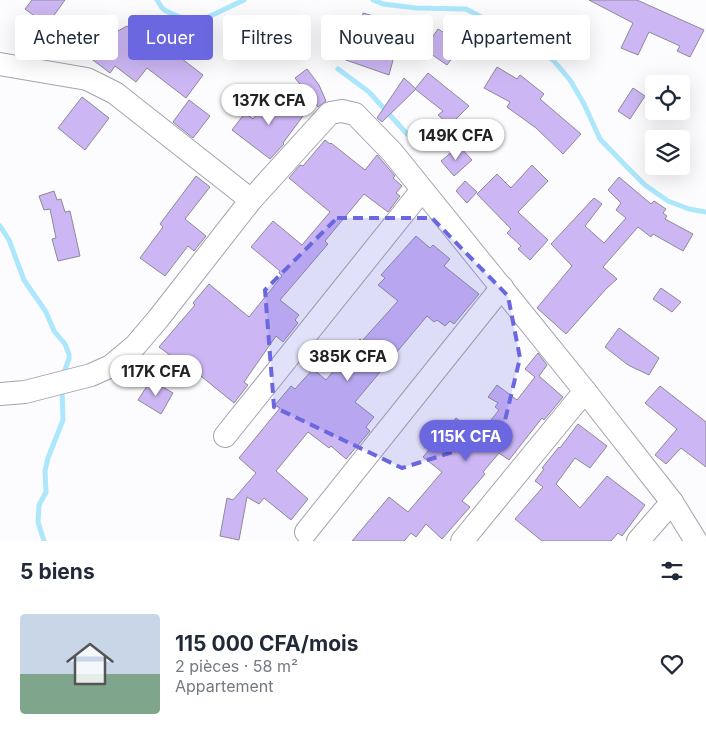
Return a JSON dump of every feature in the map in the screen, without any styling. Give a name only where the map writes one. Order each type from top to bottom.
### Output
[{"type":"street","points":[[0,64],[87,79],[115,93],[251,200]]},
{"type":"street","points":[[0,394],[34,389],[90,375],[111,366],[135,346],[158,319],[251,200],[330,114],[342,111],[355,114],[392,152],[502,287],[672,502],[696,541]]},
{"type":"street","points":[[225,436],[422,190]]},
{"type":"street","points":[[306,532],[502,287]]},
{"type":"street","points":[[462,541],[586,392]]},
{"type":"street","points":[[638,541],[672,502]]},
{"type":"highlighted area","points":[[337,218],[432,218],[508,296],[520,358],[501,437],[402,468],[274,407],[265,290]]},
{"type":"building","points":[[32,0],[65,0],[54,15],[33,15],[25,9]]},
{"type":"building","points":[[589,0],[637,0],[704,30],[690,57],[677,51],[680,46],[649,32],[638,55],[621,48],[633,23]]},
{"type":"building","points":[[128,27],[128,60],[184,60],[203,75],[186,98],[147,68],[136,82],[115,66],[110,73],[93,60],[118,60],[118,31]]},
{"type":"building","points":[[438,29],[443,32],[443,60],[451,60],[447,65],[433,55],[433,36]]},
{"type":"building","points":[[346,60],[393,60],[389,75]]},
{"type":"building","points":[[497,67],[517,79],[520,75],[544,94],[540,99],[581,134],[563,154],[536,128],[507,107],[510,102],[484,88]]},
{"type":"building","points":[[307,69],[319,85],[326,101],[318,107],[295,78]]},
{"type":"building","points":[[428,73],[469,106],[450,125],[438,115],[443,111],[415,89]]},
{"type":"building","points":[[404,78],[416,89],[382,122],[377,118]]},
{"type":"building","points":[[633,88],[645,96],[630,119],[618,111]]},
{"type":"building","points":[[274,93],[303,116],[284,144],[270,159],[232,130],[245,113],[253,119]]},
{"type":"building","points":[[82,97],[109,118],[85,150],[58,128]]},
{"type":"building","points":[[189,100],[210,116],[193,138],[173,122]]},
{"type":"building","points":[[325,140],[365,170],[377,155],[395,176],[393,178],[402,186],[396,193],[400,196],[388,212],[364,194],[325,241],[328,244],[280,300],[299,315],[295,320],[298,323],[283,342],[276,336],[244,382],[248,385],[234,403],[191,368],[190,370],[159,347],[195,305],[193,303],[209,284],[249,317],[282,276],[279,273],[280,271],[251,247],[273,221],[302,245],[330,212],[289,178],[300,165],[303,166]]},
{"type":"building","points":[[459,146],[472,160],[454,176],[441,161]]},
{"type":"building","points":[[532,165],[548,181],[518,212],[548,240],[530,260],[518,249],[521,246],[507,233],[511,229],[477,194],[497,174],[511,188]]},
{"type":"building","points":[[196,176],[210,187],[185,219],[206,236],[194,251],[188,246],[165,276],[140,258],[163,227],[160,224]]},
{"type":"building","points":[[619,177],[651,204],[654,201],[666,209],[663,213],[667,216],[665,219],[693,234],[683,251],[653,234],[651,237],[638,227],[603,267],[617,279],[566,334],[537,308],[572,266],[551,244],[594,198],[602,204],[585,226],[604,243],[626,218],[616,210],[621,203],[608,190]]},
{"type":"building","points":[[465,181],[477,192],[467,203],[456,191]]},
{"type":"building","points":[[54,191],[57,200],[61,199],[65,212],[70,211],[80,256],[58,261],[52,239],[56,238],[50,209],[44,210],[39,196]]},
{"type":"building","points":[[416,236],[430,248],[433,245],[450,259],[444,266],[479,294],[454,324],[450,321],[445,326],[437,320],[434,322],[427,316],[355,402],[374,417],[366,427],[370,431],[346,459],[331,446],[329,448],[308,432],[276,471],[308,499],[291,520],[264,498],[259,504],[247,497],[239,540],[220,536],[227,498],[233,500],[256,473],[239,458],[280,408],[275,405],[291,386],[295,389],[313,369],[326,380],[360,339],[362,341],[398,301],[378,285],[385,278],[381,275]]},
{"type":"building","points":[[661,288],[681,302],[672,312],[653,299]]},
{"type":"building","points":[[619,328],[659,358],[649,375],[628,365],[605,347]]},
{"type":"building","points":[[538,353],[547,365],[539,376],[563,397],[544,420],[542,418],[509,460],[499,453],[483,472],[485,474],[462,501],[470,507],[442,539],[426,524],[416,537],[411,533],[404,541],[352,541],[389,497],[408,512],[442,472],[423,457],[456,418],[479,435],[499,410],[495,407],[498,403],[488,397],[497,385],[517,400],[535,377],[525,369]]},
{"type":"building","points":[[151,380],[173,393],[161,414],[138,400]]},
{"type":"building","points":[[660,386],[706,422],[706,467],[681,448],[666,464],[655,455],[677,429],[645,403]]},
{"type":"building","points":[[578,424],[607,446],[590,468],[575,458],[556,484],[580,508],[607,476],[645,505],[622,536],[618,533],[611,541],[542,541],[515,519],[543,487],[535,481],[544,469],[542,468]]},
{"type":"waterway","points":[[157,0],[166,11],[191,22],[202,20],[244,0]]},
{"type":"waterway","points":[[373,0],[383,4],[416,8],[466,9],[495,24],[507,35],[541,51],[554,61],[570,80],[584,104],[600,139],[645,185],[668,201],[689,209],[706,212]]},
{"type":"waterway","points":[[338,69],[369,92],[407,134]]},
{"type":"waterway","points":[[0,226],[9,240],[24,280],[46,312],[54,331],[65,344],[69,359],[63,375]]},
{"type":"waterway","points":[[44,541],[38,522],[39,505],[46,492],[45,471],[48,458],[63,420],[62,389]]}]
